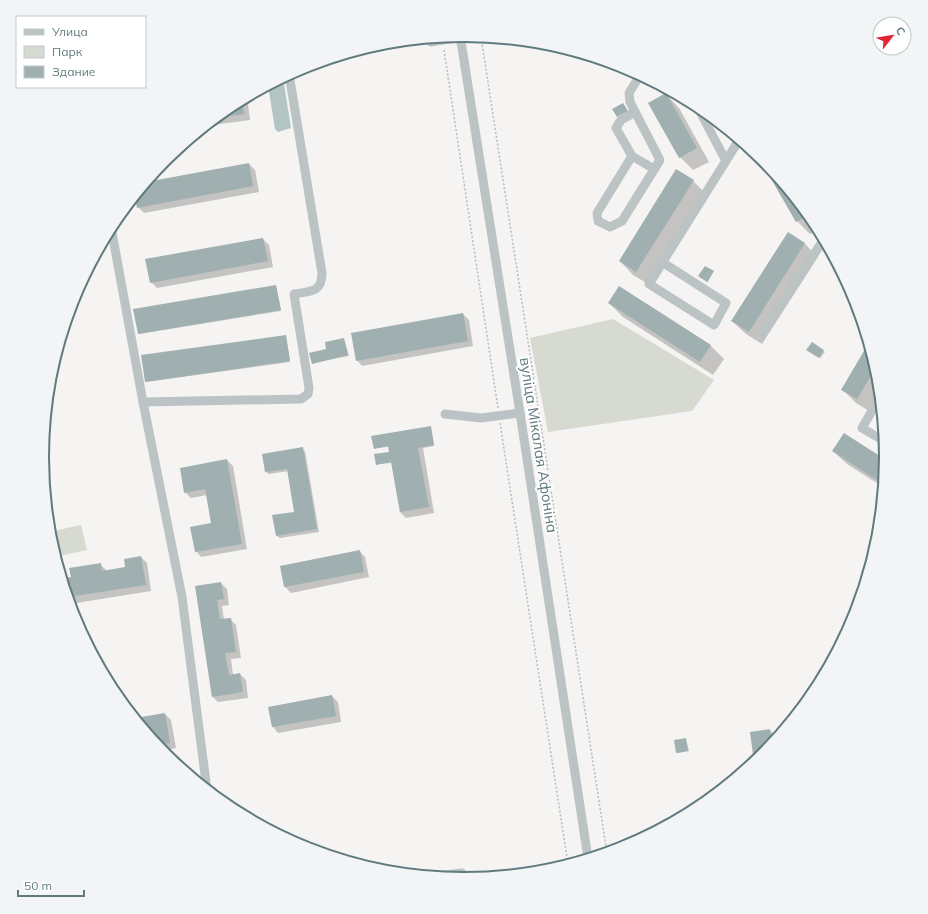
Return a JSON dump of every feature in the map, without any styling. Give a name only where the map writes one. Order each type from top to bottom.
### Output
[{"type":"street","name":"вуліца Мікалая Афоніна","points":[[461,42],[520,413],[587,853]]},
{"type":"street","points":[[632,156],[597,213],[598,221],[604,225],[610,227],[622,221],[660,160],[630,102],[629,93],[637,80]]},
{"type":"street","points":[[143,402],[301,399],[308,394],[309,388],[294,294],[316,290],[322,282],[322,273],[290,81]]},
{"type":"street","points":[[635,112],[621,120],[616,128],[632,156],[654,169]]},
{"type":"street","points":[[703,118],[726,161]]},
{"type":"street","points":[[662,262],[726,303],[714,325],[649,284],[662,262],[737,144]]},
{"type":"street","points":[[113,236],[143,402],[182,597],[206,782]]},
{"type":"street","points":[[762,333],[820,245]]},
{"type":"street","points":[[875,405],[862,428],[878,438]]},
{"type":"street","points":[[445,414],[481,418],[520,413]]},
{"type":"path","points":[[442,43],[567,859]]},
{"type":"path","points":[[482,43],[606,846]]},
{"type":"green space","points":[[613,319],[714,380],[692,411],[548,432],[530,338]]},
{"type":"green space","points":[[81,525],[87,550],[61,556],[56,530]]},
{"type":"shaded area","points":[[284,83],[291,128],[278,132],[275,129],[269,91]]},
{"type":"building","points":[[664,94],[667,96],[697,148],[679,158],[648,103]]},
{"type":"building","points":[[623,103],[628,111],[617,117],[612,109]]},
{"type":"building","points":[[243,106],[244,114],[227,116]]},
{"type":"building","points":[[249,163],[253,186],[137,208],[136,203],[155,180]]},
{"type":"building","points":[[676,169],[694,180],[636,272],[619,261]]},
{"type":"building","points":[[770,177],[803,218],[796,222]]},
{"type":"building","points":[[788,232],[805,243],[749,332],[731,321]]},
{"type":"building","points":[[263,238],[268,261],[150,283],[145,259]]},
{"type":"building","points":[[705,266],[714,271],[707,282],[698,276]]},
{"type":"building","points":[[276,285],[281,310],[138,334],[133,309]]},
{"type":"building","points":[[619,286],[711,345],[700,362],[608,303]]},
{"type":"building","points":[[463,313],[468,341],[356,361],[351,333]]},
{"type":"building","points":[[286,335],[290,361],[145,382],[141,355]]},
{"type":"building","points":[[344,338],[348,355],[312,364],[309,353],[326,349],[325,342]]},
{"type":"building","points":[[812,342],[824,350],[819,358],[806,350]]},
{"type":"building","points":[[865,349],[871,376],[857,399],[841,390]]},
{"type":"building","points":[[431,426],[434,445],[418,448],[429,507],[400,512],[391,462],[376,465],[374,454],[389,452],[388,446],[374,449],[371,436]]},
{"type":"building","points":[[844,433],[879,455],[878,481],[832,451]]},
{"type":"building","points":[[303,447],[317,529],[276,536],[272,515],[294,512],[287,469],[265,472],[262,454]]},
{"type":"building","points":[[227,459],[242,544],[195,552],[190,527],[211,523],[205,489],[184,493],[180,468]]},
{"type":"building","points":[[360,550],[364,572],[284,587],[280,566]]},
{"type":"building","points":[[141,556],[146,585],[73,596],[67,577],[71,577],[69,568],[101,563],[102,571],[125,567],[124,559]]},
{"type":"building","points":[[221,582],[224,599],[217,600],[220,619],[231,618],[236,652],[225,653],[229,675],[240,673],[243,692],[212,697],[195,586]]},
{"type":"building","points":[[332,695],[336,716],[272,727],[268,707]]},
{"type":"building","points":[[165,713],[170,743],[165,744],[141,717]]},
{"type":"building","points":[[770,729],[771,736],[753,754],[750,732]]},
{"type":"building","points":[[686,738],[688,751],[676,753],[674,740]]}]
